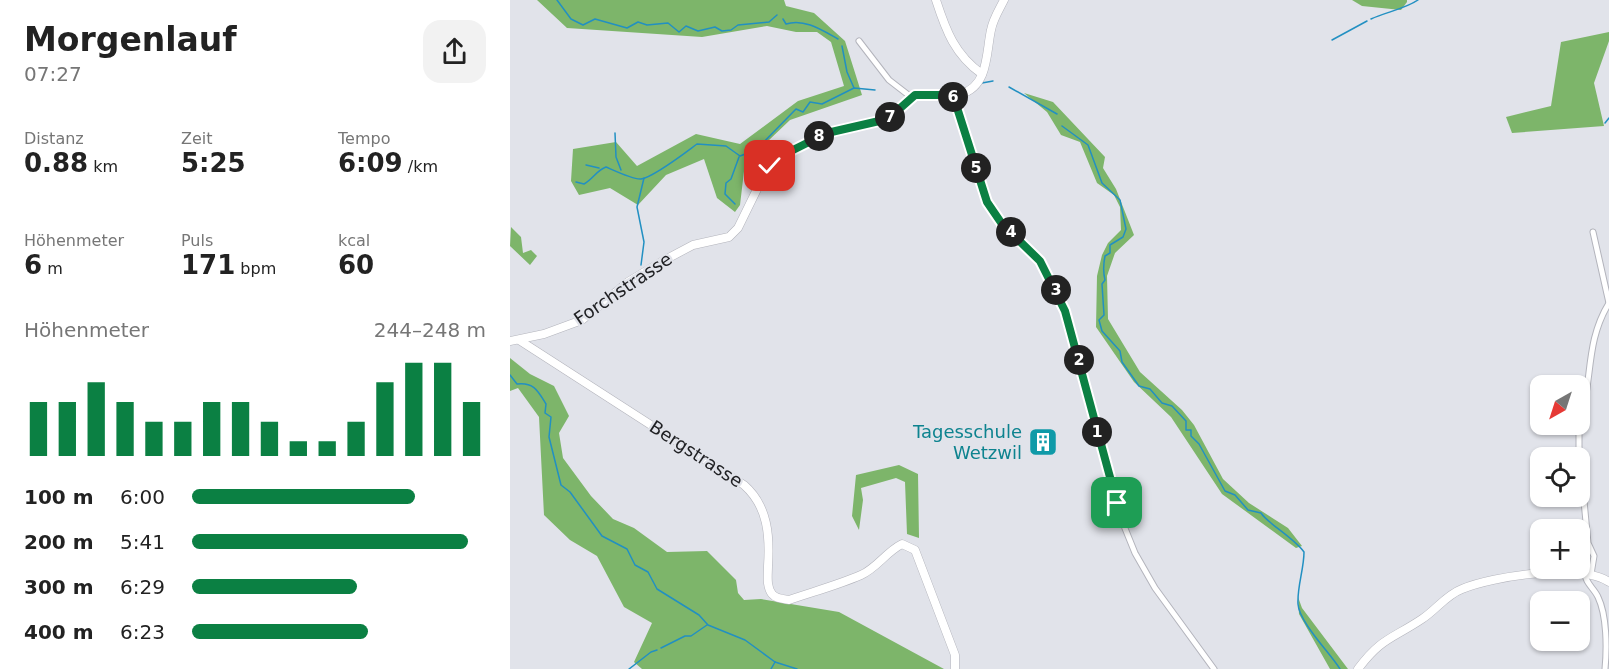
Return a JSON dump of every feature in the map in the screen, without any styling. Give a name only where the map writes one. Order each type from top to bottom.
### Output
[{"type":"street","points":[[936,0],[955,48],[965,62],[982,74]]},
{"type":"street","points":[[859,41],[889,80],[910,97],[919,94],[953,95],[973,88],[982,74],[993,21],[1004,0]]},
{"type":"street","points":[[953,95],[987,202],[1002,224],[1040,261],[1063,304],[1120,516],[1135,553],[1155,588],[1214,669]]},
{"type":"street","name":"Forchstrasse","points":[[514,341],[558,330],[582,320],[628,282],[661,262],[693,245],[729,237],[738,228],[765,173],[776,160],[827,133],[888,119],[910,97]]},
{"type":"street","points":[[1587,375],[1597,324],[1609,303],[1593,232]]},
{"type":"street","name":"Bergstrasse","points":[[514,341],[744,485],[755,495],[761,504],[766,522],[767,581],[772,594],[778,598],[789,600],[862,575],[877,565],[891,550],[902,544],[915,550],[955,655],[955,669]]},
{"type":"street","points":[[1590,547],[1594,556],[1590,567]]},
{"type":"street","points":[[1590,574],[1609,582]]},
{"type":"street","points":[[1358,669],[1382,641],[1423,619],[1462,589],[1530,575]]},
{"type":"street","points":[[1587,579],[1587,582],[1600,600],[1605,643],[1605,669]]},
{"type":"green space","points":[[537,0],[784,0],[786,6],[814,13],[845,41],[862,95],[790,120],[745,163],[740,205],[735,212],[717,198],[704,159],[666,175],[638,205],[610,188],[579,195],[571,181],[573,149],[616,142],[637,166],[696,134],[740,144],[798,101],[844,86],[831,42],[817,32],[796,32],[767,26],[702,37],[567,28]]},
{"type":"green space","points":[[1352,0],[1407,0],[1407,2],[1401,10],[1362,6]]},
{"type":"green space","points":[[1609,32],[1609,41],[1594,83],[1604,126],[1512,133],[1506,117],[1551,106],[1561,42]]},
{"type":"green space","points":[[1024,93],[1053,102],[1105,157],[1103,168],[1116,189],[1134,235],[1115,253],[1107,276],[1108,319],[1140,372],[1182,410],[1194,425],[1223,479],[1249,503],[1288,528],[1302,546],[1296,548],[1222,494],[1171,417],[1134,382],[1096,327],[1097,276],[1102,255],[1108,243],[1121,230],[1120,207],[1114,195],[1097,183],[1080,142],[1061,135],[1047,112]]},
{"type":"green space","points":[[511,227],[521,237],[523,253],[531,250],[537,256],[530,265],[510,246]]},
{"type":"green space","points":[[510,358],[530,374],[554,386],[569,416],[559,433],[563,458],[591,496],[613,519],[634,528],[667,552],[707,551],[736,580],[738,593],[744,600],[761,599],[839,612],[944,669],[642,669],[634,662],[652,623],[624,607],[597,556],[570,540],[544,515],[539,417],[518,388],[510,391]]},
{"type":"green space","points":[[899,465],[918,474],[919,538],[907,534],[905,482],[896,478],[861,488],[863,500],[859,530],[852,516],[856,475]]},
{"type":"green space","points":[[1298,597],[1302,608],[1348,669],[1330,669],[1299,614]]},
{"type":"waterway","points":[[557,0],[571,19],[583,25],[595,19],[627,28],[638,22],[647,25],[668,23],[679,32],[686,26],[698,31],[715,27],[722,31],[731,30],[738,25],[769,22],[777,15]]},
{"type":"waterway","points":[[1371,19],[1418,0]]},
{"type":"waterway","points":[[783,19],[786,24],[799,23],[813,26],[838,39]]},
{"type":"waterway","points":[[1332,40],[1367,21]]},
{"type":"waterway","points":[[842,46],[847,72],[854,88]]},
{"type":"waterway","points":[[982,83],[993,81]]},
{"type":"waterway","points":[[1009,87],[1057,114]]},
{"type":"waterway","points":[[576,182],[584,184],[606,167],[641,179],[654,174],[697,144],[726,146],[740,156],[756,150],[796,109],[803,112],[810,102],[822,104],[854,88],[875,90]]},
{"type":"waterway","points":[[1605,123],[1609,118]]},
{"type":"waterway","points":[[1062,126],[1088,145],[1102,183],[1120,200],[1126,229],[1123,237],[1110,245],[1110,253],[1105,256],[1105,280],[1102,284],[1104,315],[1099,320],[1102,331],[1120,351],[1122,362],[1139,386],[1150,389],[1162,403],[1172,406],[1186,421],[1186,430],[1191,430],[1191,436],[1199,444],[1225,491],[1235,495],[1248,510],[1261,513],[1304,552],[1298,598],[1300,611],[1309,628],[1340,669]]},
{"type":"waterway","points":[[615,133],[616,157],[621,170]]},
{"type":"waterway","points":[[735,204],[725,194],[726,183],[731,179],[739,157]]},
{"type":"waterway","points":[[586,165],[599,168]]},
{"type":"waterway","points":[[641,265],[644,242],[637,207],[644,178]]},
{"type":"waterway","points":[[510,375],[517,384],[528,384],[535,388],[546,404],[545,413],[551,417],[549,437],[561,485],[570,492],[602,536],[627,549],[635,565],[648,572],[657,589],[699,615],[708,625],[745,640],[775,662],[797,669]]},
{"type":"waterway","points":[[661,648],[685,636],[691,636],[707,625]]},
{"type":"waterway","points":[[629,669],[657,650]]},
{"type":"waterway","points":[[771,669],[775,662]]},
{"type":"place","name":"Tagesschule Wetzwil","points":[[1043,442]]},
{"type":"route","points":[[770,166],[783,155],[827,133],[888,119],[910,97],[915,95],[953,95],[991,210],[1040,261],[1060,297],[1071,328],[1117,503]]}]
